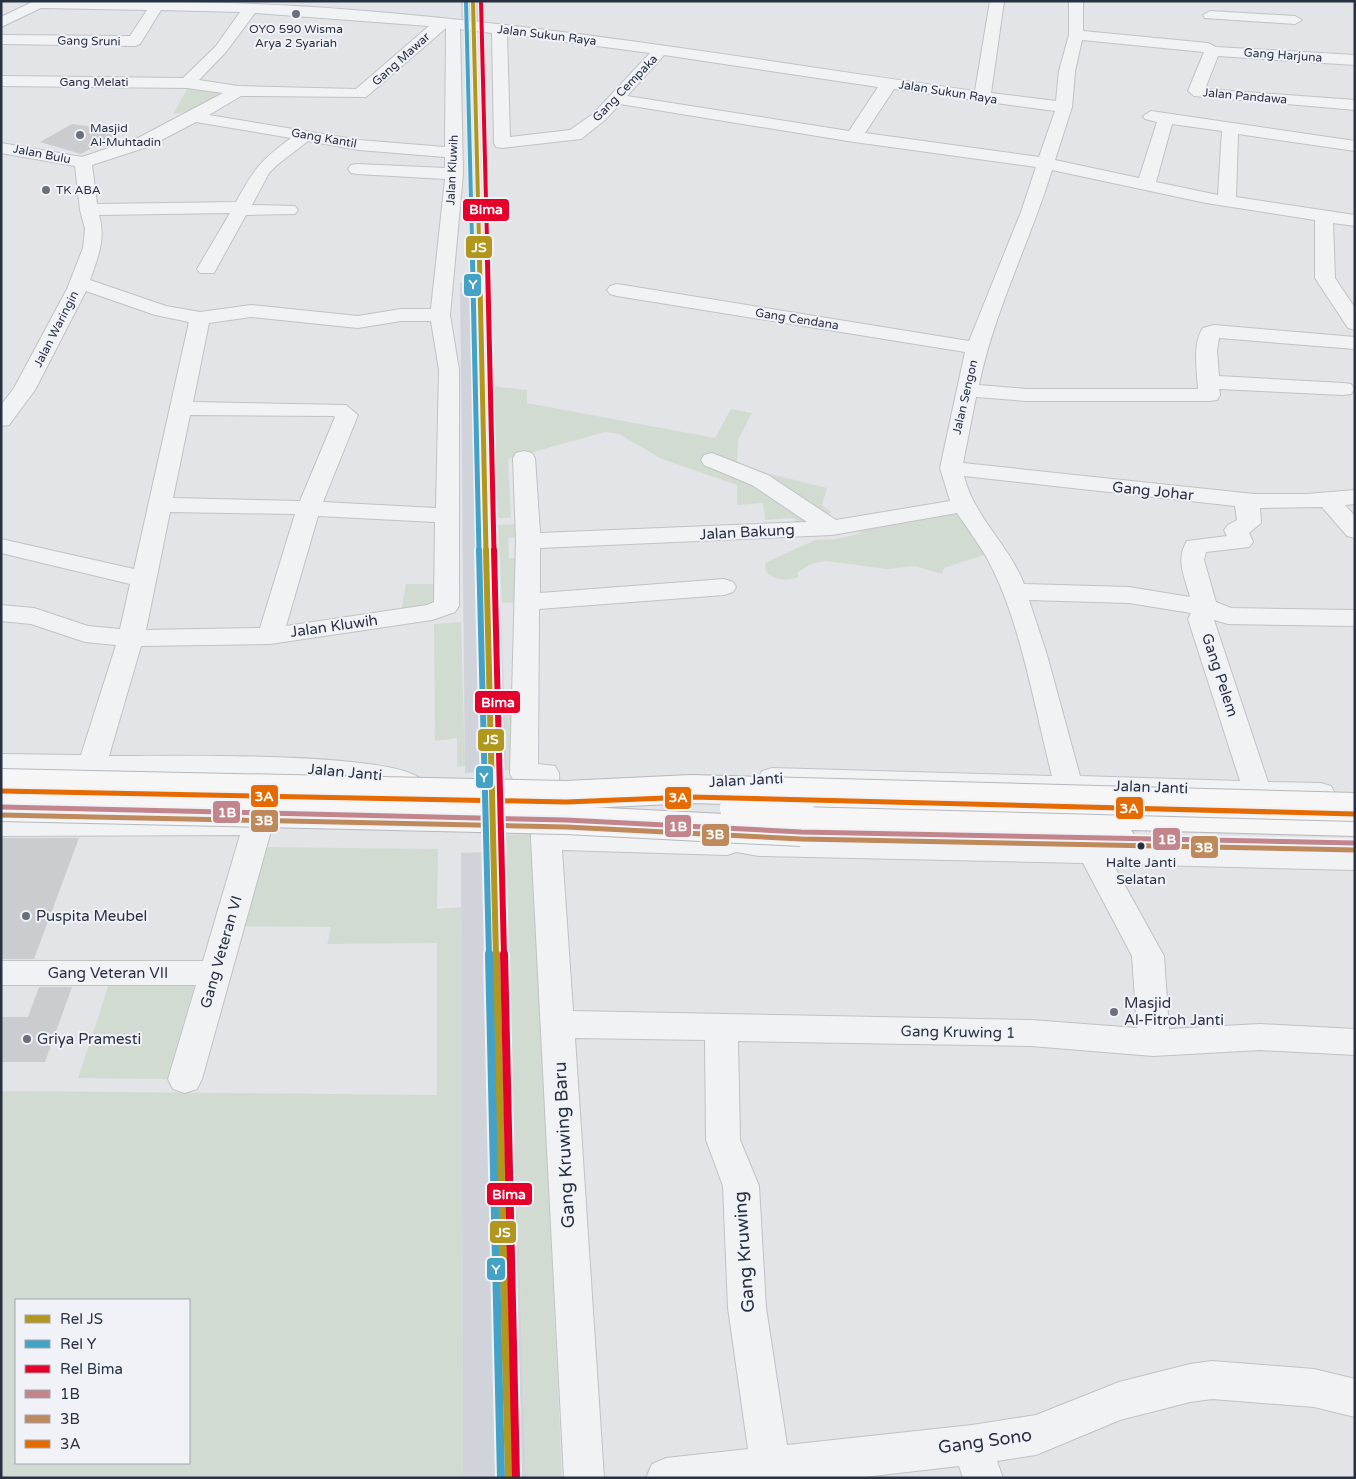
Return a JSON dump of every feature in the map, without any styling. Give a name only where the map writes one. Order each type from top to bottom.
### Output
[{"type":"highway","points":[[1,783],[550,811],[687,806],[800,811],[1355,826]]},
{"type":"highway","points":[[550,811],[691,789],[1353,802]]},
{"type":"highway","points":[[1,807],[566,820],[801,832],[1355,843]]},
{"type":"street","points":[[361,15],[370,1]]},
{"type":"street","points":[[982,98],[997,1]]},
{"type":"street","name":"Jalan Sengon","points":[[1068,784],[1014,592],[1005,570],[971,518],[954,487],[951,468],[976,348],[1027,221],[1064,107],[1067,71],[1076,35],[1076,1]]},
{"type":"street","name":"Jalan Sukun Raya","points":[[1,23],[33,3],[222,4],[250,9],[331,7],[361,15],[399,12],[447,23],[661,50],[982,98],[1064,107]]},
{"type":"street","name":"Gang Sruni","points":[[1,39],[135,41],[157,5]]},
{"type":"street","points":[[1076,35],[1206,49],[1212,8],[1296,20]]},
{"type":"street","points":[[188,84],[220,49],[250,9]]},
{"type":"street","name":"Gang Mawar","points":[[359,95],[447,23]]},
{"type":"street","name":"Jalan Kluwih","points":[[1,613],[34,616],[85,634],[130,638],[270,636],[443,609],[447,603],[449,370],[440,315],[454,174],[447,23]]},
{"type":"street","name":"Gang Cempaka","points":[[499,29],[502,143],[575,135],[600,117],[661,50]]},
{"type":"street","points":[[7,54],[18,39]]},
{"type":"street","name":"Gang Harjuna","points":[[1206,49],[1355,60]]},
{"type":"street","name":"Jalan Pandawa","points":[[1206,49],[1196,91],[1200,93],[1355,105]]},
{"type":"street","name":"Gang Melati","points":[[1,81],[188,84]]},
{"type":"street","points":[[854,137],[883,91],[891,83]]},
{"type":"street","points":[[188,84],[238,91],[378,96]]},
{"type":"street","points":[[83,162],[144,142],[194,117],[238,91]]},
{"type":"street","points":[[616,99],[854,137],[1045,162],[1227,201],[1355,220]]},
{"type":"street","name":"Gang Kantil","points":[[194,117],[359,145],[454,153]]},
{"type":"street","points":[[1146,185],[1159,117],[1355,146]]},
{"type":"street","points":[[1227,201],[1230,128]]},
{"type":"street","points":[[207,269],[262,171],[271,161],[306,135]]},
{"type":"street","name":"Jalan Bulu","points":[[1,148],[28,150],[83,162]]},
{"type":"street","name":"Jalan Waringin","points":[[1,420],[28,382],[77,289],[92,248],[94,229],[89,210],[83,162]]},
{"type":"street","points":[[357,169],[454,174]]},
{"type":"street","points":[[89,210],[289,210]]},
{"type":"street","points":[[1324,215],[1326,278],[1355,324]]},
{"type":"street","points":[[78,282],[162,311],[200,318],[252,311],[358,322],[402,316],[440,315]]},
{"type":"street","points":[[1328,282],[1355,286]]},
{"type":"street","name":"Gang Cendana","points":[[617,290],[976,348]]},
{"type":"street","points":[[92,765],[130,638],[200,318]]},
{"type":"street","points":[[966,390],[1027,395],[1208,394],[1207,351],[1210,332],[1355,343]]},
{"type":"street","points":[[1208,382],[1343,390]]},
{"type":"street","points":[[181,408],[344,412],[347,415],[308,510],[270,636]]},
{"type":"street","points":[[524,458],[528,541],[527,602],[724,587]]},
{"type":"street","points":[[712,460],[760,480],[832,528]]},
{"type":"street","name":"Gang Johar","points":[[951,468],[1254,502],[1307,501],[1355,496]]},
{"type":"street","points":[[1327,498],[1355,531]]},
{"type":"street","name":"Gang Pelem","points":[[1254,502],[1246,507],[1249,523],[1236,530],[1241,542],[1196,546],[1192,560],[1205,607],[1201,619],[1258,790]]},
{"type":"street","points":[[160,505],[270,506],[308,510],[448,516]]},
{"type":"street","name":"Jalan Bakung","points":[[528,541],[756,533],[832,528],[965,505]]},
{"type":"street","points":[[1,546],[143,579]]},
{"type":"street","points":[[1014,592],[1129,596],[1205,607],[1228,616],[1355,618]]},
{"type":"street","name":"Gang Kruwing Baru","points":[[527,602],[524,774],[545,773],[550,811],[557,1024],[584,1478]]},
{"type":"street","name":"Jalan Janti","points":[[1,764],[275,766],[392,777],[411,786],[414,792],[400,804],[383,810],[292,824],[258,826],[1,826]]},
{"type":"street","points":[[258,826],[281,811],[294,794],[294,784],[287,774],[275,766]]},
{"type":"street","points":[[756,777],[737,782],[728,788],[723,798],[722,811],[728,822],[741,835],[759,845]]},
{"type":"street","name":"Jalan Janti","points":[[550,811],[756,777],[1258,790],[1353,802]]},
{"type":"street","points":[[550,811],[759,845],[1355,859]]},
{"type":"street","name":"Gang Veteran VI","points":[[185,1079],[258,826]]},
{"type":"street","points":[[1092,852],[1148,956],[1154,1006],[1153,1043]]},
{"type":"street","name":"Gang Veteran VII","points":[[1,973],[215,973]]},
{"type":"street","name":"Gang Kruwing 1","points":[[557,1024],[1031,1033],[1153,1043],[1260,1037],[1355,1042]]},
{"type":"street","name":"Gang Kruwing","points":[[721,1028],[723,1140],[741,1186],[747,1308],[771,1472]]},
{"type":"street","name":"Gang Sono","points":[[666,1478],[977,1461],[1119,1401],[1204,1381],[1263,1382],[1314,1388],[1355,1398]]},
{"type":"shaded area","points":[[461,1],[479,1],[480,24],[461,23]]},
{"type":"shaded area","points":[[195,86],[229,91],[195,109],[173,114],[188,88]]},
{"type":"shaded area","points":[[488,281],[507,770],[465,773],[460,283]]},
{"type":"shaded area","points":[[493,386],[527,390],[527,403],[715,438],[731,409],[752,413],[738,440],[737,466],[827,488],[822,505],[831,512],[817,526],[797,527],[794,518],[765,520],[763,503],[737,505],[737,485],[662,459],[619,434],[605,432],[508,459],[511,518],[498,518]]},
{"type":"shaded area","points":[[961,509],[987,554],[944,568],[942,574],[915,566],[887,569],[826,561],[811,564],[798,572],[798,577],[785,580],[773,577],[766,572],[765,563],[815,540],[837,539],[858,534],[861,529]]},
{"type":"shaded area","points":[[520,524],[521,537],[508,538],[509,558],[521,558],[522,602],[502,603],[498,525]]},
{"type":"shaded area","points":[[406,584],[439,584],[438,606],[401,612]]},
{"type":"shaded area","points":[[461,622],[465,766],[457,767],[457,738],[435,741],[434,624]]},
{"type":"shaded area","points":[[522,690],[521,769],[507,770],[504,692]]},
{"type":"shaded area","points":[[532,834],[562,1478],[526,1478],[506,835]]},
{"type":"shaded area","points":[[259,847],[438,849],[437,909],[461,907],[463,1478],[1,1478],[1,1091],[437,1095],[437,943],[327,944],[331,927],[238,926]]},
{"type":"shaded area","points":[[507,851],[526,1478],[463,1478],[461,853]]},
{"type":"shaded area","points":[[109,984],[195,984],[167,1079],[78,1078]]},
{"type":"building","name":"Masjid Al-Muhtadin","points":[[72,124],[122,131],[81,154],[40,142]]},
{"type":"building","points":[[1,838],[79,838],[34,959],[1,959]]},
{"type":"building","name":"Griya Pramesti","points":[[39,987],[72,987],[45,1062],[1,1062],[1,1017],[28,1017]]},
{"type":"rail line","name":"Y","points":[[466,1],[501,1478]]},
{"type":"rail line","name":"JS","points":[[473,1],[509,1478]]},
{"type":"rail line","name":"Bima","points":[[481,1],[516,1478]]},
{"type":"transit line","name":"3A","points":[[1,791],[566,802],[691,797],[1355,814]]},
{"type":"transit line","name":"1B","points":[[1,807],[566,820],[801,832],[1355,843]]},
{"type":"transit line","name":"3B","points":[[1,815],[566,827],[801,839],[1355,850]]},
{"type":"place","name":"OYO 590 Wisma Arya 2 Syariah","points":[[296,14]]},
{"type":"place","name":"Masjid Al-Muhtadin","points":[[80,135]]},
{"type":"place","name":"TK ABA","points":[[46,190]]},
{"type":"place","name":"Halte Janti Selatan","points":[[1141,846]]},
{"type":"place","name":"Puspita Meubel","points":[[26,916]]},
{"type":"place","name":"Masjid Al-Fitroh Janti","points":[[1114,1012]]},
{"type":"place","name":"Griya Pramesti","points":[[27,1039]]}]
